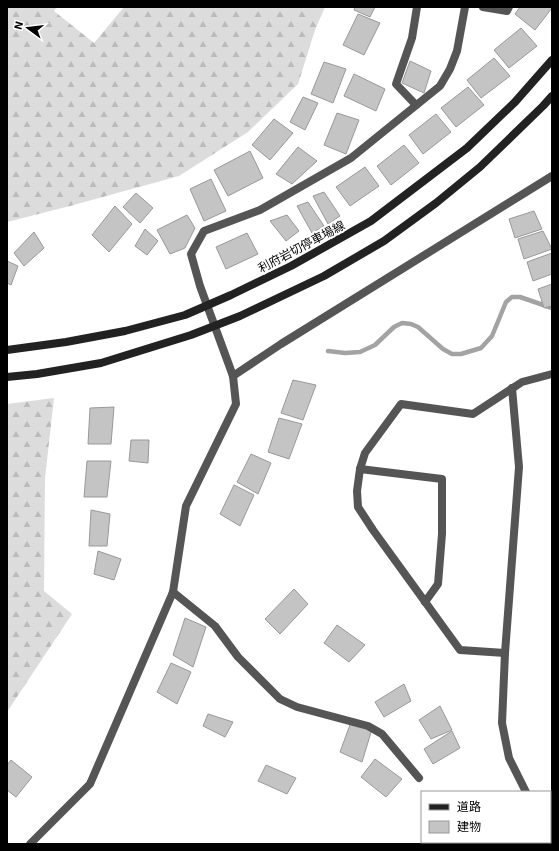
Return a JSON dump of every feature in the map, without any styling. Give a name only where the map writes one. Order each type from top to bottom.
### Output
[{"type":"main road","name":"利府岩切停車場線","points":[[7,350],[66,342],[125,331],[185,315],[291,266],[371,221],[467,148],[515,102],[552,60]]},
{"type":"main road","points":[[7,377],[37,374],[101,363],[191,335],[240,316],[324,276],[384,241],[436,203],[480,167],[552,96]]},
{"type":"street","points":[[416,104],[396,84],[412,38],[417,7]]},
{"type":"street","points":[[30,844],[90,784],[173,592],[186,506],[236,404],[232,376],[200,286],[191,254],[204,232],[260,210],[351,158],[440,86],[450,69],[457,51],[465,7]]},
{"type":"street","points":[[482,7],[507,11],[509,7]]},
{"type":"street","points":[[232,376],[552,176]]},
{"type":"street","points":[[505,652],[460,650],[358,507],[357,491],[360,469],[365,453],[401,404],[473,414],[522,382],[552,374]]},
{"type":"street","points":[[512,388],[519,467],[505,652],[502,723],[508,758],[525,791]]},
{"type":"street","points":[[360,469],[442,479],[442,534],[438,584],[426,602]]},
{"type":"street","points":[[173,592],[216,626],[238,657],[280,699],[297,707],[368,726],[382,734],[419,778]]},
{"type":"green space","points":[[7,7],[57,7],[54,11],[94,43],[124,7],[325,7],[315,30],[298,84],[248,132],[179,176],[7,222]]},
{"type":"green space","points":[[54,398],[45,478],[44,591],[72,614],[7,712],[7,404]]},
{"type":"building","points":[[355,7],[375,7],[370,17],[354,10]]},
{"type":"building","points":[[520,7],[552,8],[535,30],[515,14]]},
{"type":"building","points":[[358,14],[380,23],[364,55],[343,45]]},
{"type":"building","points":[[521,28],[537,46],[509,68],[494,50]]},
{"type":"building","points":[[494,58],[510,76],[481,98],[467,80]]},
{"type":"building","points":[[410,61],[431,71],[424,93],[402,83]]},
{"type":"building","points":[[324,62],[346,69],[333,103],[311,94]]},
{"type":"building","points":[[354,74],[385,89],[376,111],[344,96]]},
{"type":"building","points":[[468,87],[484,105],[456,127],[441,108]]},
{"type":"building","points":[[303,97],[318,103],[305,130],[290,122]]},
{"type":"building","points":[[337,113],[359,120],[346,154],[324,145]]},
{"type":"building","points":[[436,114],[451,132],[423,154],[409,135]]},
{"type":"building","points":[[274,119],[293,133],[270,160],[252,145]]},
{"type":"building","points":[[404,145],[419,163],[391,185],[377,166]]},
{"type":"building","points":[[298,147],[317,161],[292,184],[276,174]]},
{"type":"building","points":[[250,151],[263,178],[228,196],[214,170]]},
{"type":"building","points":[[365,167],[379,186],[350,206],[336,187]]},
{"type":"building","points":[[211,179],[226,211],[204,221],[190,189]]},
{"type":"building","points":[[324,192],[340,216],[328,224],[313,196]]},
{"type":"building","points":[[136,193],[153,208],[140,223],[123,207]]},
{"type":"building","points":[[308,202],[324,226],[312,233],[297,206]]},
{"type":"building","points":[[115,206],[132,224],[109,252],[92,235]]},
{"type":"building","points":[[534,211],[542,229],[515,238],[509,219]]},
{"type":"building","points":[[187,215],[195,228],[185,248],[170,254],[157,230]]},
{"type":"building","points":[[287,215],[299,231],[286,241],[270,221]]},
{"type":"building","points":[[145,229],[158,241],[147,255],[135,246]]},
{"type":"building","points":[[543,231],[552,249],[524,259],[518,239]]},
{"type":"building","points":[[34,232],[44,248],[24,266],[14,253]]},
{"type":"building","points":[[247,233],[258,254],[226,269],[216,247]]},
{"type":"building","points":[[552,253],[552,274],[533,281],[527,262]]},
{"type":"building","points":[[7,261],[18,266],[11,285],[7,283]]},
{"type":"building","points":[[552,284],[552,306],[544,308],[538,289]]},
{"type":"building","points":[[293,380],[316,385],[303,420],[281,413]]},
{"type":"building","points":[[114,407],[111,444],[88,444],[90,408]]},
{"type":"building","points":[[279,418],[302,424],[289,459],[268,452]]},
{"type":"building","points":[[131,440],[149,440],[148,463],[129,461]]},
{"type":"building","points":[[251,454],[271,463],[258,494],[237,482]]},
{"type":"building","points":[[87,461],[111,461],[107,497],[84,497]]},
{"type":"building","points":[[234,485],[254,495],[240,526],[220,514]]},
{"type":"building","points":[[91,510],[110,514],[107,546],[89,546]]},
{"type":"building","points":[[98,551],[121,559],[114,580],[94,574]]},
{"type":"building","points":[[294,589],[308,604],[280,634],[265,619]]},
{"type":"building","points":[[185,618],[206,627],[193,667],[173,655]]},
{"type":"building","points":[[337,625],[365,645],[349,662],[324,643]]},
{"type":"building","points":[[171,663],[191,672],[177,704],[157,692]]},
{"type":"building","points":[[404,684],[411,701],[384,717],[375,702]]},
{"type":"building","points":[[440,706],[452,730],[431,739],[419,720]]},
{"type":"building","points":[[208,714],[233,722],[225,737],[203,726]]},
{"type":"building","points":[[351,722],[372,729],[362,762],[340,752]]},
{"type":"building","points":[[452,731],[460,748],[433,764],[424,749]]},
{"type":"building","points":[[375,759],[402,779],[386,797],[361,777]]},
{"type":"building","points":[[11,760],[32,777],[16,797],[7,790],[7,765]]},
{"type":"building","points":[[266,765],[296,778],[287,794],[258,781]]},
{"type":"waterway","points":[[328,351],[345,353],[360,352],[375,345],[394,327],[402,323],[411,324],[418,327],[443,349],[452,354],[461,354],[481,348],[492,336],[506,302],[512,297],[520,297],[552,308]]}]
